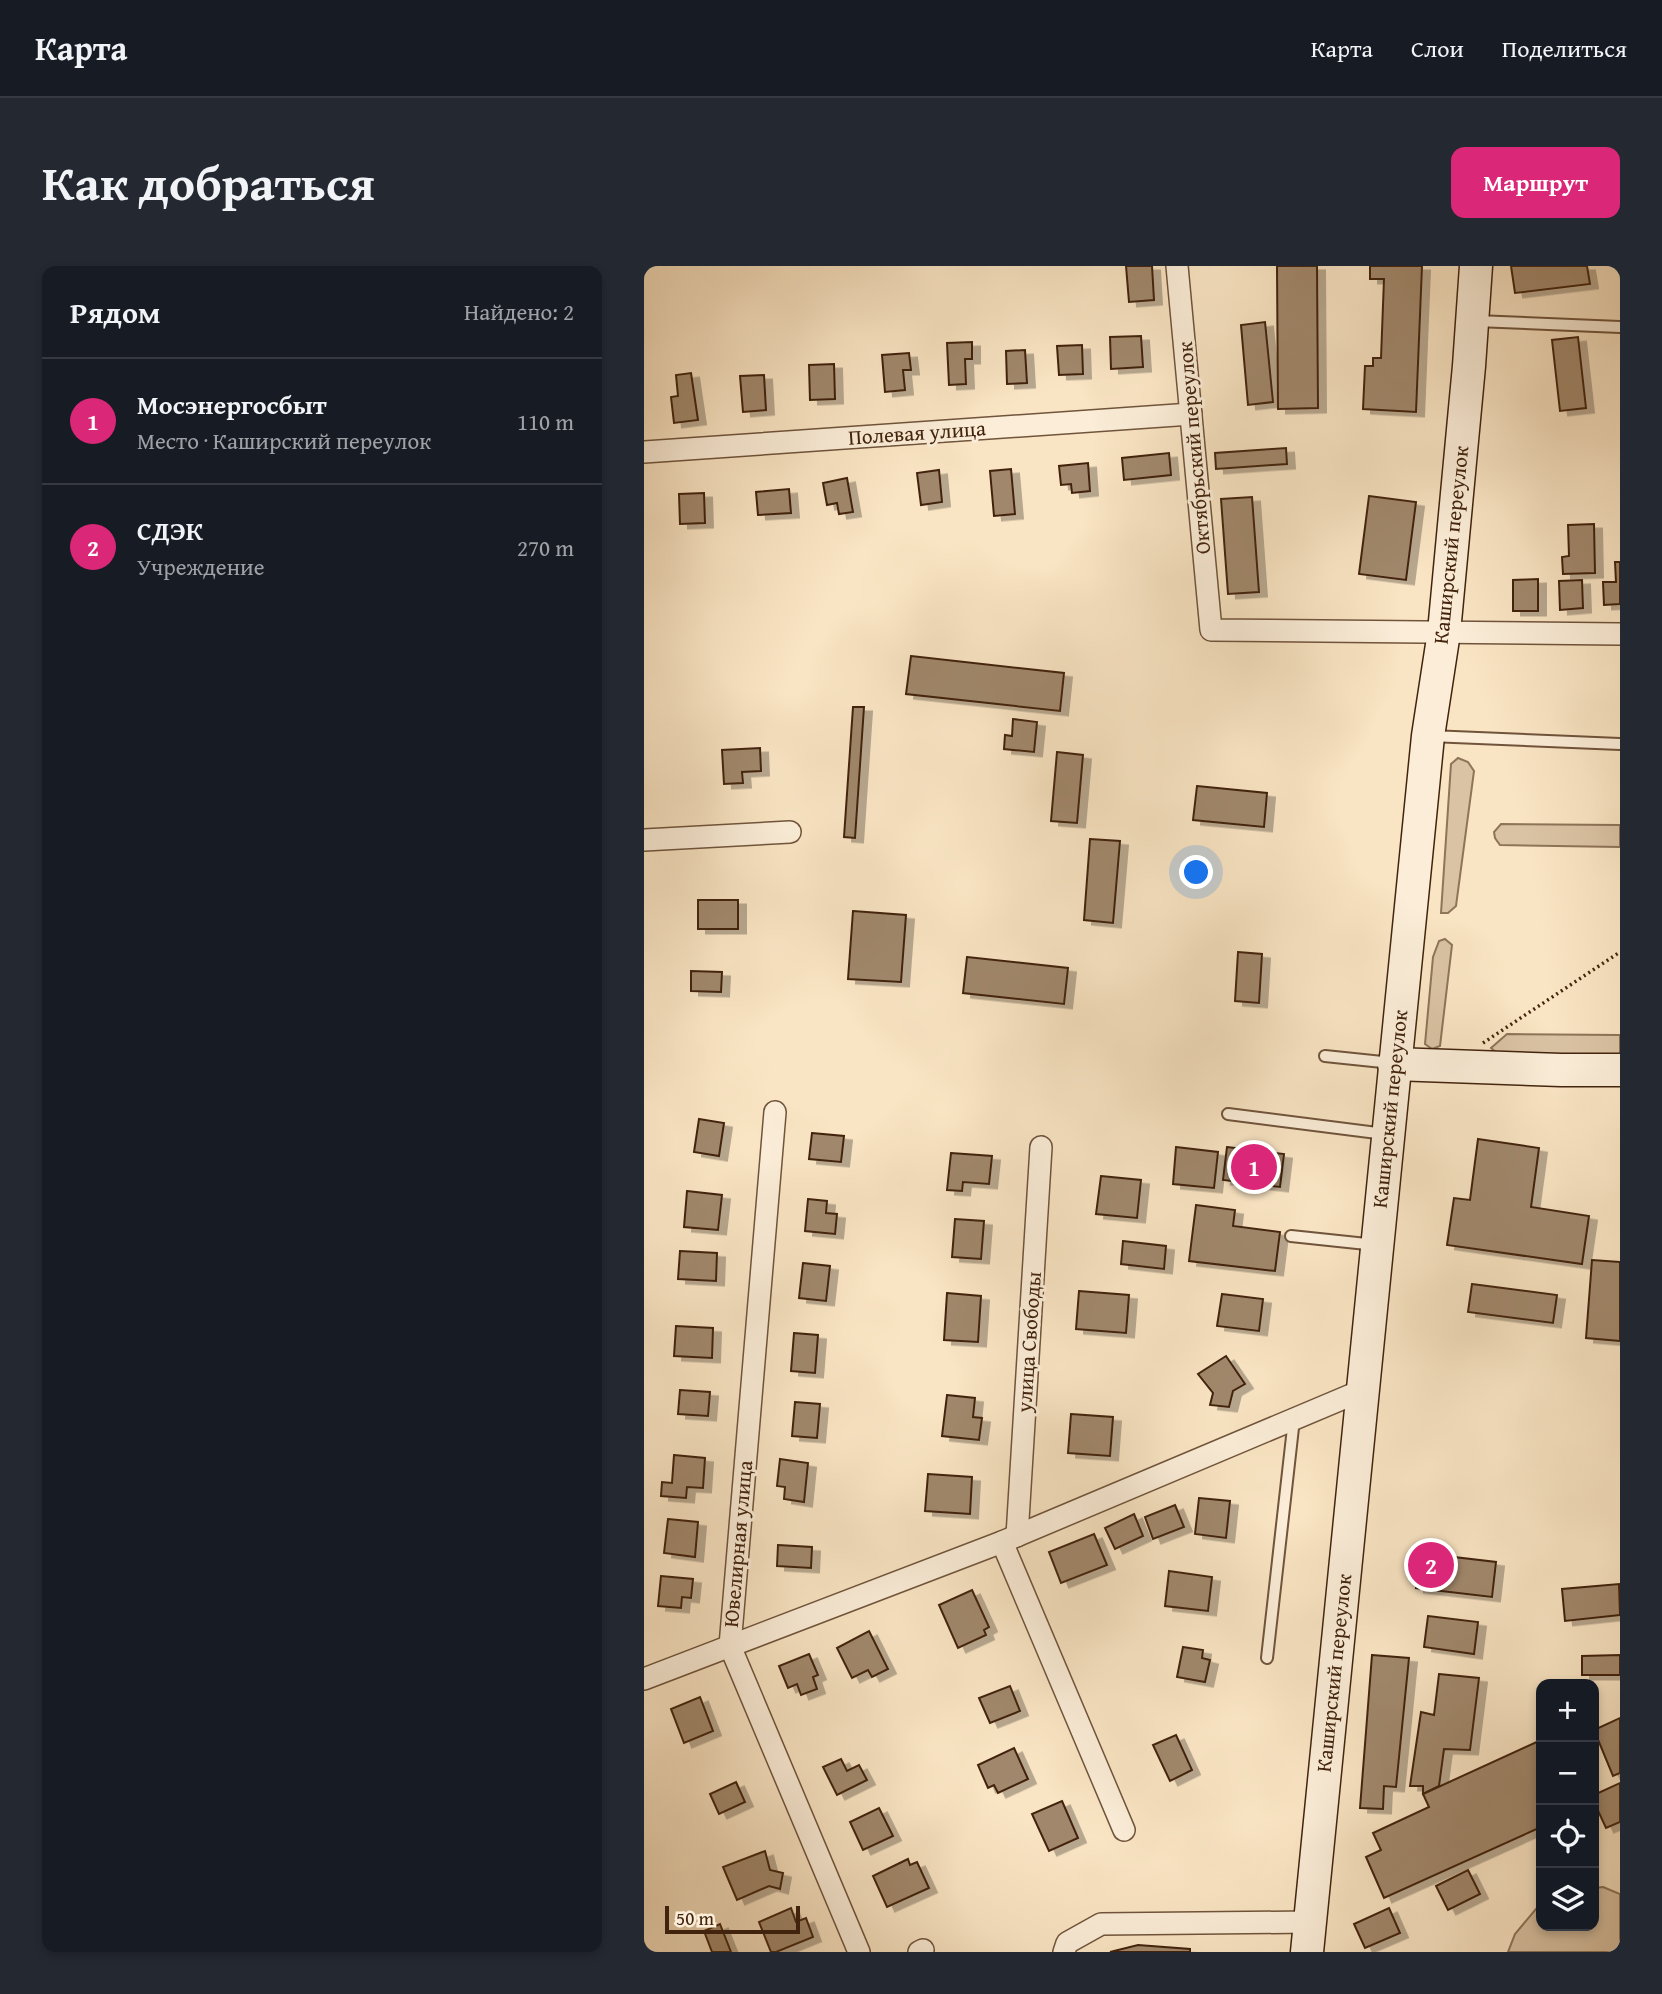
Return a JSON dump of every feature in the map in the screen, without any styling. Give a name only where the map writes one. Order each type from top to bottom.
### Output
[{"type":"main road","name":"Каширский переулок","points":[[1308,1937],[1428,736],[1444,632],[1476,266]]},
{"type":"main road","points":[[1394,1064],[1620,1070]]},
{"type":"street","name":"Октябрьский переулок","points":[[1177,266],[1211,630],[1444,632]]},
{"type":"street","name":"Полевая улица","points":[[644,452],[1191,414]]},
{"type":"street","points":[[1444,632],[1620,634]]},
{"type":"street","points":[[644,841],[790,832]]},
{"type":"street","name":"Ювелирная улица","points":[[775,1112],[730,1646],[859,1952]]},
{"type":"street","name":"улица Свободы","points":[[1041,1147],[1009,1539],[1124,1830]]},
{"type":"street","points":[[644,1679],[1009,1539],[1363,1390]]},
{"type":"street","points":[[1064,1952],[1067,1943],[1101,1924],[1308,1937]]},
{"type":"lane","points":[[1472,321],[1620,327]]},
{"type":"lane","points":[[1428,736],[1620,744]]},
{"type":"lane","points":[[1325,1056],[1394,1064]]},
{"type":"lane","points":[[1228,1114],[1387,1135]]},
{"type":"lane","points":[[1292,1236],[1377,1246]]},
{"type":"lane","points":[[1267,1658],[1294,1419]]},
{"type":"path","points":[[1483,1043],[1620,952]]},
{"type":"shaded area","points":[[1458,758],[1468,762],[1474,771],[1456,906],[1448,913],[1441,913],[1451,764]]},
{"type":"shaded area","points":[[1501,824],[1620,825],[1620,847],[1500,845],[1494,832]]},
{"type":"shaded area","points":[[1445,939],[1452,945],[1440,1046],[1432,1049],[1425,1044],[1433,957],[1439,941]]},
{"type":"shaded area","points":[[1507,1034],[1620,1035],[1620,1055],[1497,1053],[1491,1048]]},
{"type":"shaded area","points":[[1599,1887],[1620,1894],[1620,1952],[1508,1952],[1515,1934],[1536,1909],[1536,1931],[1599,1931]]},
{"type":"building","points":[[1126,266],[1152,266],[1154,300],[1129,302]]},
{"type":"building","points":[[1277,266],[1317,266],[1318,408],[1278,409]]},
{"type":"building","points":[[1370,266],[1422,266],[1416,412],[1363,409],[1365,366],[1373,366],[1373,358],[1381,358],[1384,279],[1370,279]]},
{"type":"building","points":[[1511,266],[1587,266],[1590,284],[1515,293]]},
{"type":"building","points":[[1265,322],[1273,402],[1248,405],[1241,325]]},
{"type":"building","points":[[1141,336],[1143,367],[1111,369],[1110,337]]},
{"type":"building","points":[[1578,337],[1586,408],[1560,411],[1552,340]]},
{"type":"building","points":[[972,342],[972,359],[965,359],[966,384],[949,385],[947,343]]},
{"type":"building","points":[[1082,345],[1083,374],[1059,375],[1057,346]]},
{"type":"building","points":[[1025,350],[1027,383],[1007,384],[1006,351]]},
{"type":"building","points":[[909,353],[911,370],[903,370],[905,390],[885,392],[882,355]]},
{"type":"building","points":[[834,364],[835,399],[810,400],[809,365]]},
{"type":"building","points":[[691,373],[698,420],[674,423],[671,397],[678,396],[676,375]]},
{"type":"building","points":[[764,375],[766,410],[743,412],[740,376]]},
{"type":"building","points":[[1286,448],[1287,464],[1216,469],[1215,453]]},
{"type":"building","points":[[1169,453],[1171,475],[1124,480],[1122,458]]},
{"type":"building","points":[[1088,463],[1090,491],[1072,493],[1071,484],[1061,485],[1059,466]]},
{"type":"building","points":[[1011,469],[1015,514],[994,516],[990,471]]},
{"type":"building","points":[[939,470],[942,502],[921,505],[917,473]]},
{"type":"building","points":[[847,478],[853,512],[839,514],[837,503],[827,505],[823,483]]},
{"type":"building","points":[[789,489],[791,513],[758,515],[756,492]]},
{"type":"building","points":[[704,493],[705,523],[680,524],[679,494]]},
{"type":"building","points":[[1369,496],[1416,502],[1406,580],[1359,574]]},
{"type":"building","points":[[1252,497],[1259,592],[1228,594],[1221,499]]},
{"type":"building","points":[[1594,524],[1595,573],[1563,574],[1562,557],[1569,556],[1568,525]]},
{"type":"building","points":[[1615,562],[1620,562],[1620,604],[1604,605],[1603,582],[1616,582]]},
{"type":"building","points":[[1538,579],[1538,611],[1513,611],[1513,580]]},
{"type":"building","points":[[1582,580],[1583,608],[1560,610],[1559,581]]},
{"type":"building","points":[[911,656],[1064,673],[1060,711],[906,694]]},
{"type":"building","points":[[853,707],[864,707],[855,838],[844,837]]},
{"type":"building","points":[[1013,719],[1037,722],[1034,752],[1004,749],[1005,735],[1012,736]]},
{"type":"building","points":[[760,748],[761,771],[742,772],[743,783],[724,784],[722,750]]},
{"type":"building","points":[[1057,752],[1083,755],[1077,823],[1051,821]]},
{"type":"building","points":[[1197,786],[1267,793],[1264,827],[1193,820]]},
{"type":"building","points":[[1090,839],[1120,841],[1113,923],[1084,920]]},
{"type":"building","points":[[698,900],[738,900],[738,929],[698,929]]},
{"type":"building","points":[[853,911],[906,915],[901,982],[848,979]]},
{"type":"building","points":[[1238,952],[1262,954],[1259,1003],[1235,1001]]},
{"type":"building","points":[[967,957],[1068,968],[1064,1004],[963,993]]},
{"type":"building","points":[[691,971],[722,972],[721,992],[691,991]]},
{"type":"building","points":[[699,1119],[724,1123],[719,1156],[694,1152]]},
{"type":"building","points":[[812,1133],[844,1136],[841,1162],[809,1159]]},
{"type":"building","points":[[1478,1139],[1539,1148],[1531,1207],[1589,1216],[1582,1264],[1447,1245],[1454,1198],[1470,1200]]},
{"type":"building","points":[[1176,1147],[1218,1152],[1214,1188],[1173,1184]]},
{"type":"building","points":[[1227,1147],[1284,1154],[1280,1187],[1223,1180]]},
{"type":"building","points":[[951,1153],[992,1156],[989,1184],[963,1182],[962,1191],[947,1190]]},
{"type":"building","points":[[1101,1176],[1141,1180],[1137,1218],[1096,1214]]},
{"type":"building","points":[[687,1191],[722,1195],[718,1230],[684,1227]]},
{"type":"building","points":[[808,1199],[827,1201],[826,1213],[837,1214],[835,1234],[805,1231]]},
{"type":"building","points":[[1196,1205],[1235,1210],[1233,1226],[1280,1232],[1275,1271],[1189,1261]]},
{"type":"building","points":[[955,1219],[984,1221],[981,1259],[952,1257]]},
{"type":"building","points":[[1123,1241],[1166,1246],[1164,1269],[1121,1264]]},
{"type":"building","points":[[680,1251],[717,1253],[716,1281],[678,1279]]},
{"type":"building","points":[[1592,1260],[1620,1262],[1620,1341],[1586,1338]]},
{"type":"building","points":[[803,1263],[830,1266],[826,1301],[799,1298]]},
{"type":"building","points":[[1472,1284],[1557,1295],[1553,1323],[1468,1312]]},
{"type":"building","points":[[1079,1291],[1129,1295],[1126,1333],[1076,1329]]},
{"type":"building","points":[[947,1293],[981,1296],[978,1342],[944,1340]]},
{"type":"building","points":[[1222,1294],[1263,1299],[1259,1331],[1217,1326]]},
{"type":"building","points":[[676,1326],[713,1328],[712,1358],[674,1356]]},
{"type":"building","points":[[794,1333],[818,1335],[815,1373],[791,1371]]},
{"type":"building","points":[[1226,1356],[1245,1384],[1233,1391],[1229,1407],[1210,1405],[1213,1393],[1198,1374]]},
{"type":"building","points":[[680,1390],[710,1392],[708,1416],[678,1414]]},
{"type":"building","points":[[947,1395],[975,1398],[973,1417],[982,1418],[979,1440],[942,1436]]},
{"type":"building","points":[[795,1402],[820,1404],[817,1438],[792,1436]]},
{"type":"building","points":[[1071,1414],[1113,1417],[1110,1456],[1068,1453]]},
{"type":"building","points":[[674,1455],[705,1458],[703,1488],[687,1487],[686,1498],[661,1496],[662,1482],[672,1483]]},
{"type":"building","points":[[780,1459],[808,1463],[804,1502],[784,1499],[785,1487],[777,1486]]},
{"type":"building","points":[[928,1474],[972,1477],[970,1514],[925,1511]]},
{"type":"building","points":[[1199,1498],[1230,1501],[1226,1538],[1195,1534]]},
{"type":"building","points":[[1175,1505],[1184,1527],[1153,1539],[1145,1517]]},
{"type":"building","points":[[1134,1514],[1143,1536],[1115,1549],[1105,1528]]},
{"type":"building","points":[[668,1519],[698,1522],[695,1557],[664,1553]]},
{"type":"building","points":[[1094,1534],[1107,1565],[1061,1583],[1049,1552]]},
{"type":"building","points":[[778,1545],[812,1547],[811,1568],[777,1566]]},
{"type":"building","points":[[1420,1553],[1496,1562],[1492,1597],[1416,1588]]},
{"type":"building","points":[[1169,1571],[1212,1577],[1208,1611],[1165,1606]]},
{"type":"building","points":[[661,1576],[693,1579],[691,1598],[682,1597],[681,1608],[658,1606]]},
{"type":"building","points":[[1619,1584],[1620,1615],[1565,1621],[1562,1589]]},
{"type":"building","points":[[972,1590],[989,1627],[984,1630],[986,1635],[958,1648],[939,1605]]},
{"type":"building","points":[[1428,1616],[1478,1622],[1474,1654],[1424,1647]]},
{"type":"building","points":[[869,1631],[888,1669],[872,1677],[868,1670],[852,1678],[837,1648]]},
{"type":"building","points":[[1183,1647],[1203,1650],[1202,1658],[1210,1660],[1205,1682],[1177,1677]]},
{"type":"building","points":[[809,1654],[818,1675],[813,1677],[817,1689],[801,1695],[797,1684],[788,1688],[779,1666]]},
{"type":"building","points":[[1372,1655],[1409,1658],[1396,1787],[1384,1786],[1383,1809],[1360,1808]]},
{"type":"building","points":[[1620,1655],[1620,1675],[1582,1675],[1582,1656]]},
{"type":"building","points":[[1439,1674],[1479,1678],[1470,1750],[1444,1749],[1439,1786],[1423,1794],[1423,1786],[1410,1786],[1421,1712],[1434,1715]]},
{"type":"building","points":[[1010,1686],[1020,1711],[990,1723],[979,1698]]},
{"type":"building","points":[[700,1697],[713,1731],[684,1743],[671,1709]]},
{"type":"building","points":[[1620,1718],[1620,1773],[1613,1776],[1599,1742],[1599,1728]]},
{"type":"building","points":[[1176,1735],[1192,1770],[1170,1781],[1153,1745]]},
{"type":"building","points":[[1536,1742],[1536,1829],[1384,1898],[1366,1857],[1381,1850],[1373,1833],[1429,1807],[1423,1794]]},
{"type":"building","points":[[1014,1748],[1028,1779],[998,1793],[994,1785],[988,1788],[978,1765]]},
{"type":"building","points":[[841,1759],[847,1771],[859,1765],[867,1780],[837,1795],[823,1767]]},
{"type":"building","points":[[736,1782],[745,1802],[719,1814],[710,1794]]},
{"type":"building","points":[[1620,1783],[1620,1822],[1606,1828],[1599,1813],[1599,1793]]},
{"type":"building","points":[[1062,1801],[1078,1838],[1049,1851],[1032,1814]]},
{"type":"building","points":[[879,1808],[893,1836],[863,1850],[850,1822]]},
{"type":"building","points":[[765,1851],[770,1870],[783,1873],[780,1889],[769,1886],[737,1900],[723,1867]]},
{"type":"building","points":[[908,1859],[910,1865],[917,1862],[929,1888],[887,1907],[873,1876]]},
{"type":"building","points":[[1468,1870],[1480,1894],[1448,1910],[1436,1886]]},
{"type":"building","points":[[791,1908],[796,1922],[806,1918],[813,1937],[771,1952],[759,1922]]},
{"type":"building","points":[[1389,1908],[1400,1933],[1365,1948],[1354,1924]]},
{"type":"building","points":[[720,1924],[731,1952],[712,1952],[704,1931]]},
{"type":"building","points":[[1138,1945],[1190,1949],[1190,1952],[1110,1952]]},
{"type":"place","name":"Мосэнергосбыт","points":[[1254,1167]]},
{"type":"place","name":"СДЭК","points":[[1431,1565]]}]
